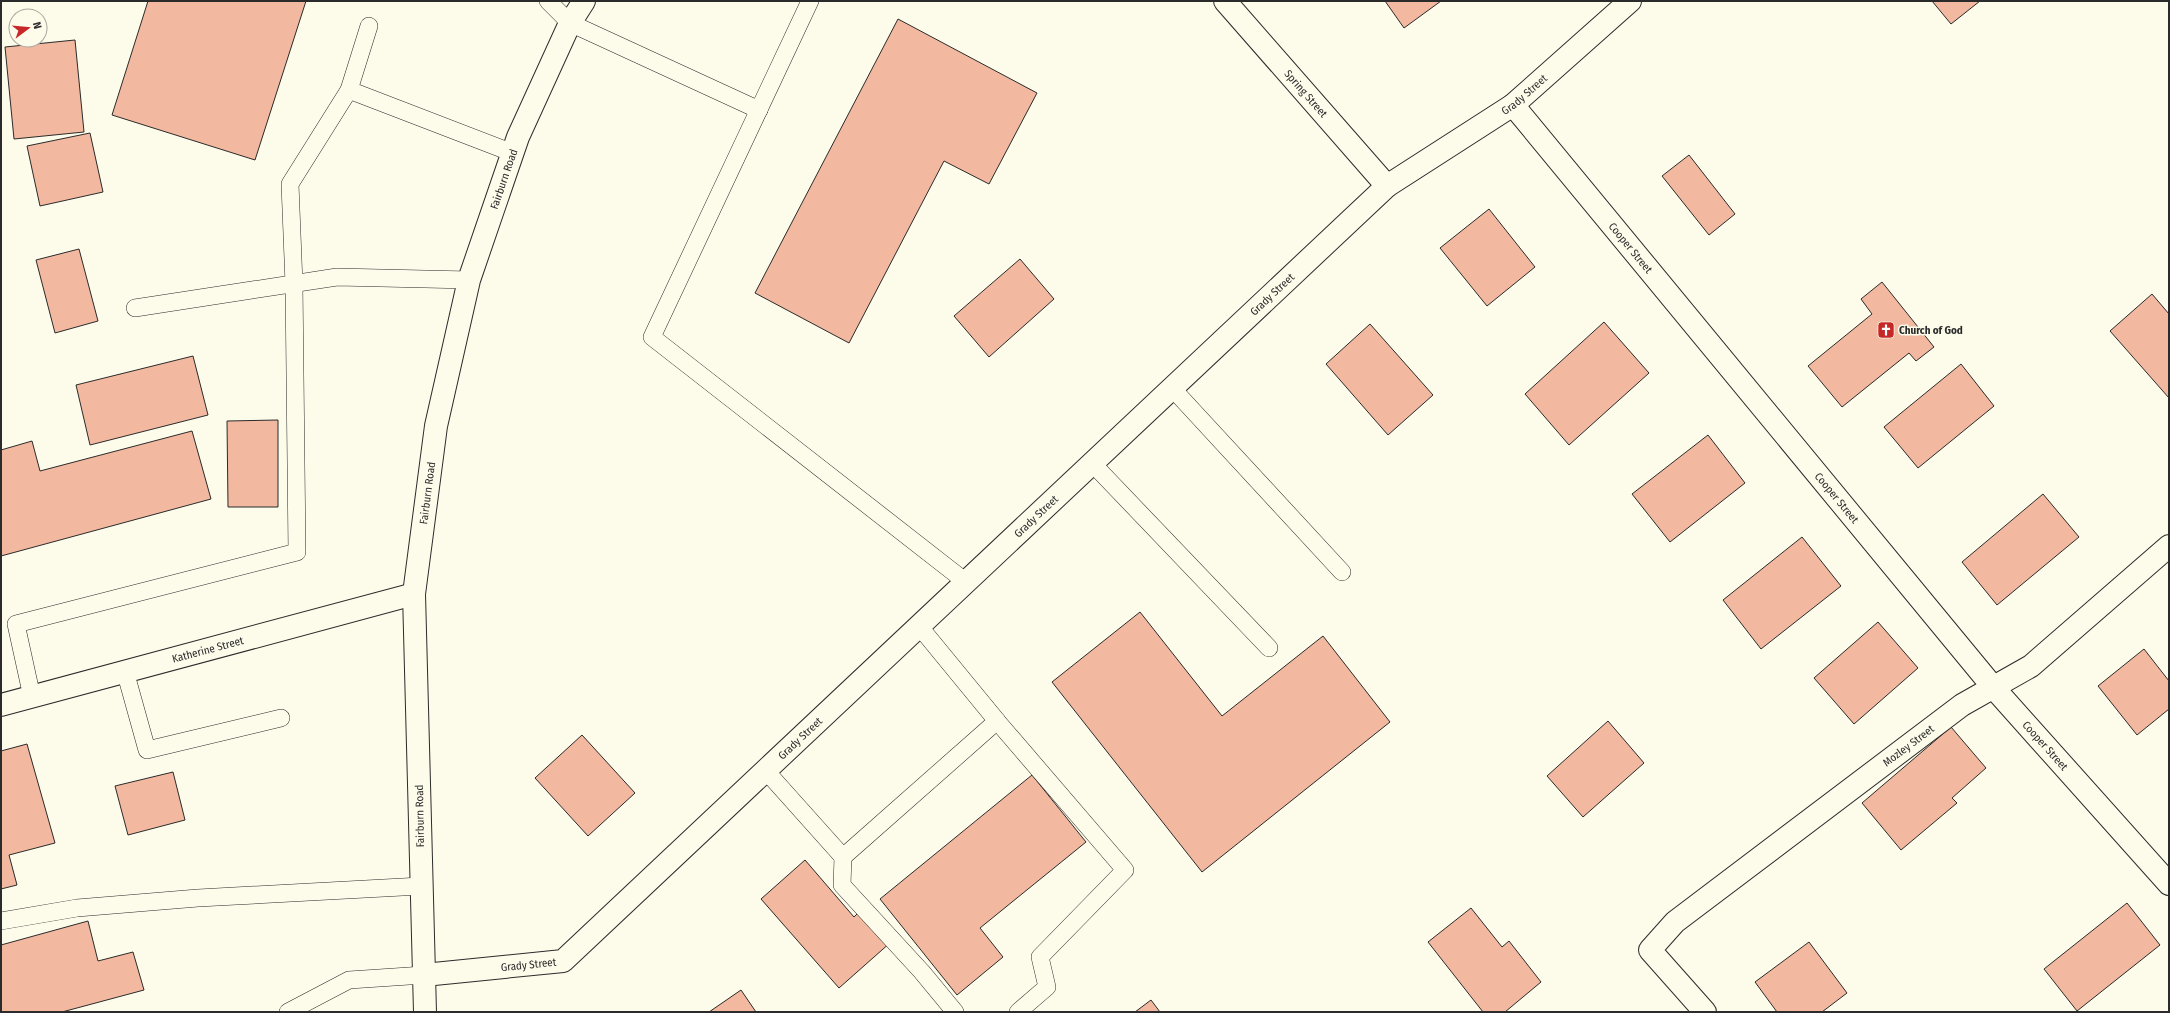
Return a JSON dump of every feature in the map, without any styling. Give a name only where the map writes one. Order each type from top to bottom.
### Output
[{"type":"street","name":"Fairburn Road","points":[[425,1012],[414,594],[436,426],[469,280],[513,153],[570,23],[584,1]]},
{"type":"street","name":"Spring Street","points":[[1225,1],[1387,186]]},
{"type":"street","name":"Grady Street","points":[[424,975],[563,961],[1387,186],[1514,105],[1630,1]]},
{"type":"street","name":"Cooper Street","points":[[1514,105],[1993,687],[2169,884]]},
{"type":"street","name":"Mozley Street","points":[[1705,1012],[1650,950],[1675,922],[1962,705],[2031,666],[2169,546]]},
{"type":"street","name":"Katherine Street","points":[[1,705],[414,594]]},
{"type":"lane","points":[[548,1],[570,23],[760,110]]},
{"type":"lane","points":[[810,1],[652,337],[966,582]]},
{"type":"lane","points":[[32,697],[16,624],[297,552],[294,284],[290,184],[349,90],[369,26]]},
{"type":"lane","points":[[349,90],[513,153]]},
{"type":"lane","points":[[135,308],[337,277],[469,280]]},
{"type":"lane","points":[[1172,388],[1342,572]]},
{"type":"lane","points":[[1092,463],[1269,648]]},
{"type":"lane","points":[[919,626],[997,721],[1125,870],[1040,958],[1047,987],[1018,1012]]},
{"type":"lane","points":[[125,671],[147,750],[281,718]]},
{"type":"lane","points":[[843,857],[997,721]]},
{"type":"lane","points":[[766,771],[843,857],[842,885],[922,972],[955,1012]]},
{"type":"lane","points":[[1,921],[77,908],[190,899],[421,886]]},
{"type":"lane","points":[[288,1012],[349,980],[424,975]]},
{"type":"building","points":[[148,1],[306,1],[255,160],[112,115]]},
{"type":"building","points":[[1385,1],[1441,1],[1404,28]]},
{"type":"building","points":[[1932,1],[1980,1],[1951,24]]},
{"type":"building","points":[[898,19],[1037,93],[989,184],[944,161],[849,343],[755,293]]},
{"type":"building","points":[[75,40],[84,132],[14,139],[5,47],[48,48],[48,43]]},
{"type":"building","points":[[90,133],[103,192],[40,206],[27,146]]},
{"type":"building","points":[[1689,155],[1735,214],[1709,235],[1662,176]]},
{"type":"building","points":[[1489,209],[1535,267],[1487,306],[1440,248]]},
{"type":"building","points":[[79,249],[98,321],[55,333],[36,260]]},
{"type":"building","points":[[1020,259],[1054,299],[989,357],[954,316]]},
{"type":"building","name":"Church of God","points":[[1882,282],[1934,347],[1916,361],[1909,353],[1842,407],[1808,366],[1872,314],[1861,299]]},
{"type":"building","points":[[2152,294],[2169,314],[2169,398],[2110,331]]},
{"type":"building","points":[[1604,322],[1649,373],[1569,445],[1525,394]]},
{"type":"building","points":[[1370,324],[1433,395],[1388,435],[1326,364]]},
{"type":"building","points":[[193,356],[208,415],[90,445],[76,385]]},
{"type":"building","points":[[1961,364],[1994,406],[1918,468],[1884,427]]},
{"type":"building","points":[[278,420],[278,507],[228,507],[227,421]]},
{"type":"building","points":[[192,431],[211,499],[1,556],[1,450],[32,441],[40,471]]},
{"type":"building","points":[[1708,435],[1745,483],[1670,542],[1632,494]]},
{"type":"building","points":[[2043,494],[2079,537],[1997,605],[1962,562]]},
{"type":"building","points":[[1802,537],[1841,586],[1761,649],[1723,600]]},
{"type":"building","points":[[1140,612],[1222,716],[1323,636],[1390,722],[1202,872],[1052,682]]},
{"type":"building","points":[[1878,622],[1918,668],[1854,724],[1814,678]]},
{"type":"building","points":[[2144,649],[2169,681],[2169,709],[2137,735],[2098,686]]},
{"type":"building","points":[[1608,721],[1644,763],[1583,817],[1547,776]]},
{"type":"building","points":[[1951,727],[1986,768],[1952,798],[1957,803],[1901,850],[1862,803]]},
{"type":"building","points":[[582,735],[635,793],[588,836],[535,778]]},
{"type":"building","points":[[27,744],[55,843],[9,855],[17,885],[1,889],[1,751]]},
{"type":"building","points":[[173,772],[185,820],[128,835],[115,786]]},
{"type":"building","points":[[1032,775],[1086,842],[980,928],[1003,957],[957,995],[880,899]]},
{"type":"building","points":[[805,860],[854,917],[861,910],[891,942],[839,988],[761,899]]},
{"type":"building","points":[[2127,903],[2160,945],[2077,1011],[2044,969]]},
{"type":"building","points":[[1471,908],[1502,947],[1509,941],[1541,982],[1505,1012],[1483,1012],[1428,942]]},
{"type":"building","points":[[88,921],[98,961],[133,952],[144,990],[62,1012],[1,1012],[1,945]]},
{"type":"building","points":[[1809,942],[1847,993],[1822,1012],[1777,1012],[1755,982]]},
{"type":"building","points":[[741,990],[756,1012],[709,1012]]},
{"type":"building","points":[[1151,1000],[1160,1012],[1135,1012]]},
{"type":"place","name":"Church of God","points":[[1886,330]]}]
